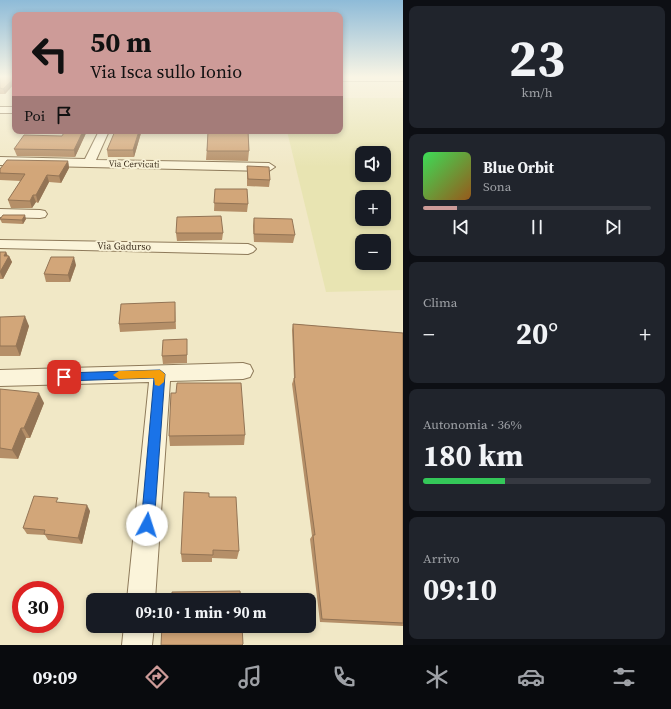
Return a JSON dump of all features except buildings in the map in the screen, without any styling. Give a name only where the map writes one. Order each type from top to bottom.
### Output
[{"type":"street","points":[[0,110],[12,110]]},
{"type":"street","points":[[89,163],[103,134]]},
{"type":"street","name":"Via Cervicati","points":[[0,161],[269,167]]},
{"type":"street","points":[[0,213],[40,214]]},
{"type":"street","name":"Via Gadurso","points":[[0,244],[248,248]]},
{"type":"street","points":[[0,378],[243,371]]},
{"type":"street","points":[[142,593],[160,374]]},
{"type":"street","points":[[137,645],[138,633]]},
{"type":"shaded area","points":[[343,107],[403,107],[403,290],[326,292],[288,134],[343,134]]},
{"type":"slow traffic","points":[[119,375],[160,374],[159,382]]},
{"type":"route","points":[[64,377],[160,374],[147,525]]}]
